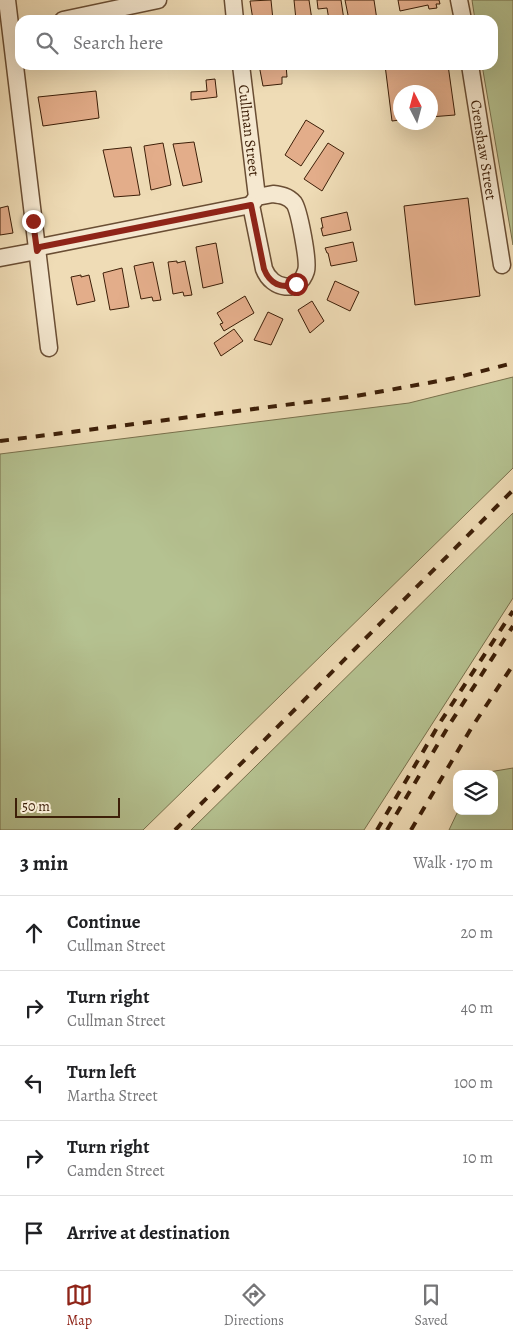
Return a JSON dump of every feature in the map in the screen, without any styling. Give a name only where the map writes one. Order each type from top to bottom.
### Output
[{"type":"street","points":[[7,0],[49,348]]},
{"type":"street","points":[[87,15],[158,0]]},
{"type":"street","points":[[233,0],[234,15]]},
{"type":"street","points":[[459,0],[461,15]]},
{"type":"street","name":"Cullman Street","points":[[241,70],[254,201],[264,269],[272,283],[288,287],[296,284],[304,278],[307,269],[304,244],[295,204],[289,198],[273,194],[254,201]]},
{"type":"street","name":"Crenshaw Street","points":[[471,70],[502,265]]},
{"type":"street","points":[[0,258],[37,251],[40,247],[254,201]]},
{"type":"green space","points":[[472,0],[513,0],[513,245],[483,70],[498,70],[498,15],[474,15]]},
{"type":"green space","points":[[513,377],[513,468],[143,830],[0,830],[0,454],[409,403]]},
{"type":"green space","points":[[513,513],[513,598],[364,830],[191,830]]},
{"type":"green space","points":[[513,768],[513,830],[449,830],[456,815],[498,815],[498,770]]},
{"type":"building","points":[[271,0],[272,15],[252,15],[250,1]]},
{"type":"building","points":[[294,0],[309,0],[311,15],[296,15]]},
{"type":"building","points":[[317,0],[341,0],[343,15],[328,15],[327,8],[318,9]]},
{"type":"building","points":[[345,0],[374,0],[376,15],[348,15]]},
{"type":"building","points":[[398,0],[439,0],[440,4],[436,4],[437,8],[429,9],[428,5],[400,11]]},
{"type":"building","points":[[260,70],[286,70],[287,77],[282,77],[282,84],[263,86]]},
{"type":"building","points":[[386,70],[449,70],[455,115],[438,116],[438,85],[393,85],[393,121]]},
{"type":"building","points":[[215,79],[217,97],[191,100],[191,92],[207,91],[206,80]]},
{"type":"building","points":[[96,91],[99,118],[43,126],[38,97]]},
{"type":"building","points":[[306,120],[324,131],[301,166],[285,155]]},
{"type":"building","points":[[194,142],[202,182],[183,186],[173,144]]},
{"type":"building","points":[[163,143],[171,185],[151,190],[144,146]]},
{"type":"building","points":[[328,143],[344,153],[322,191],[304,179]]},
{"type":"building","points":[[131,147],[140,195],[114,197],[103,150]]},
{"type":"building","points":[[468,198],[480,296],[415,305],[404,206]]},
{"type":"building","points":[[8,206],[13,233],[0,235],[0,208]]},
{"type":"building","points":[[347,212],[351,230],[323,236],[321,218]]},
{"type":"building","points":[[353,242],[357,261],[331,266],[325,248]]},
{"type":"building","points":[[216,243],[223,283],[203,288],[196,247]]},
{"type":"building","points":[[177,261],[177,263],[185,261],[192,295],[184,296],[183,292],[173,294],[168,262]]},
{"type":"building","points":[[153,262],[161,300],[153,301],[152,297],[141,299],[134,266]]},
{"type":"building","points":[[122,268],[129,307],[110,310],[103,273]]},
{"type":"building","points":[[81,275],[81,277],[89,275],[95,301],[77,305],[71,277]]},
{"type":"building","points":[[335,281],[359,292],[350,311],[327,300]]},
{"type":"building","points":[[245,296],[254,313],[224,331],[220,324],[223,323],[217,313]]},
{"type":"building","points":[[312,301],[324,321],[310,333],[298,310]]},
{"type":"building","points":[[268,312],[283,319],[271,345],[254,340]]},
{"type":"building","points":[[234,329],[243,341],[221,356],[214,343]]},
{"type":"railway","points":[[0,441],[356,396],[455,378],[513,363]]},
{"type":"railway","points":[[175,830],[513,490]]},
{"type":"railway","points":[[377,830],[441,721],[513,611]]},
{"type":"railway","points":[[387,830],[451,722],[513,626]]},
{"type":"railway","points":[[411,830],[472,727],[513,665]]},
{"type":"route","points":[[33,221],[37,251],[40,247],[251,205],[267,277],[272,283],[279,286],[288,287],[296,284]]}]
